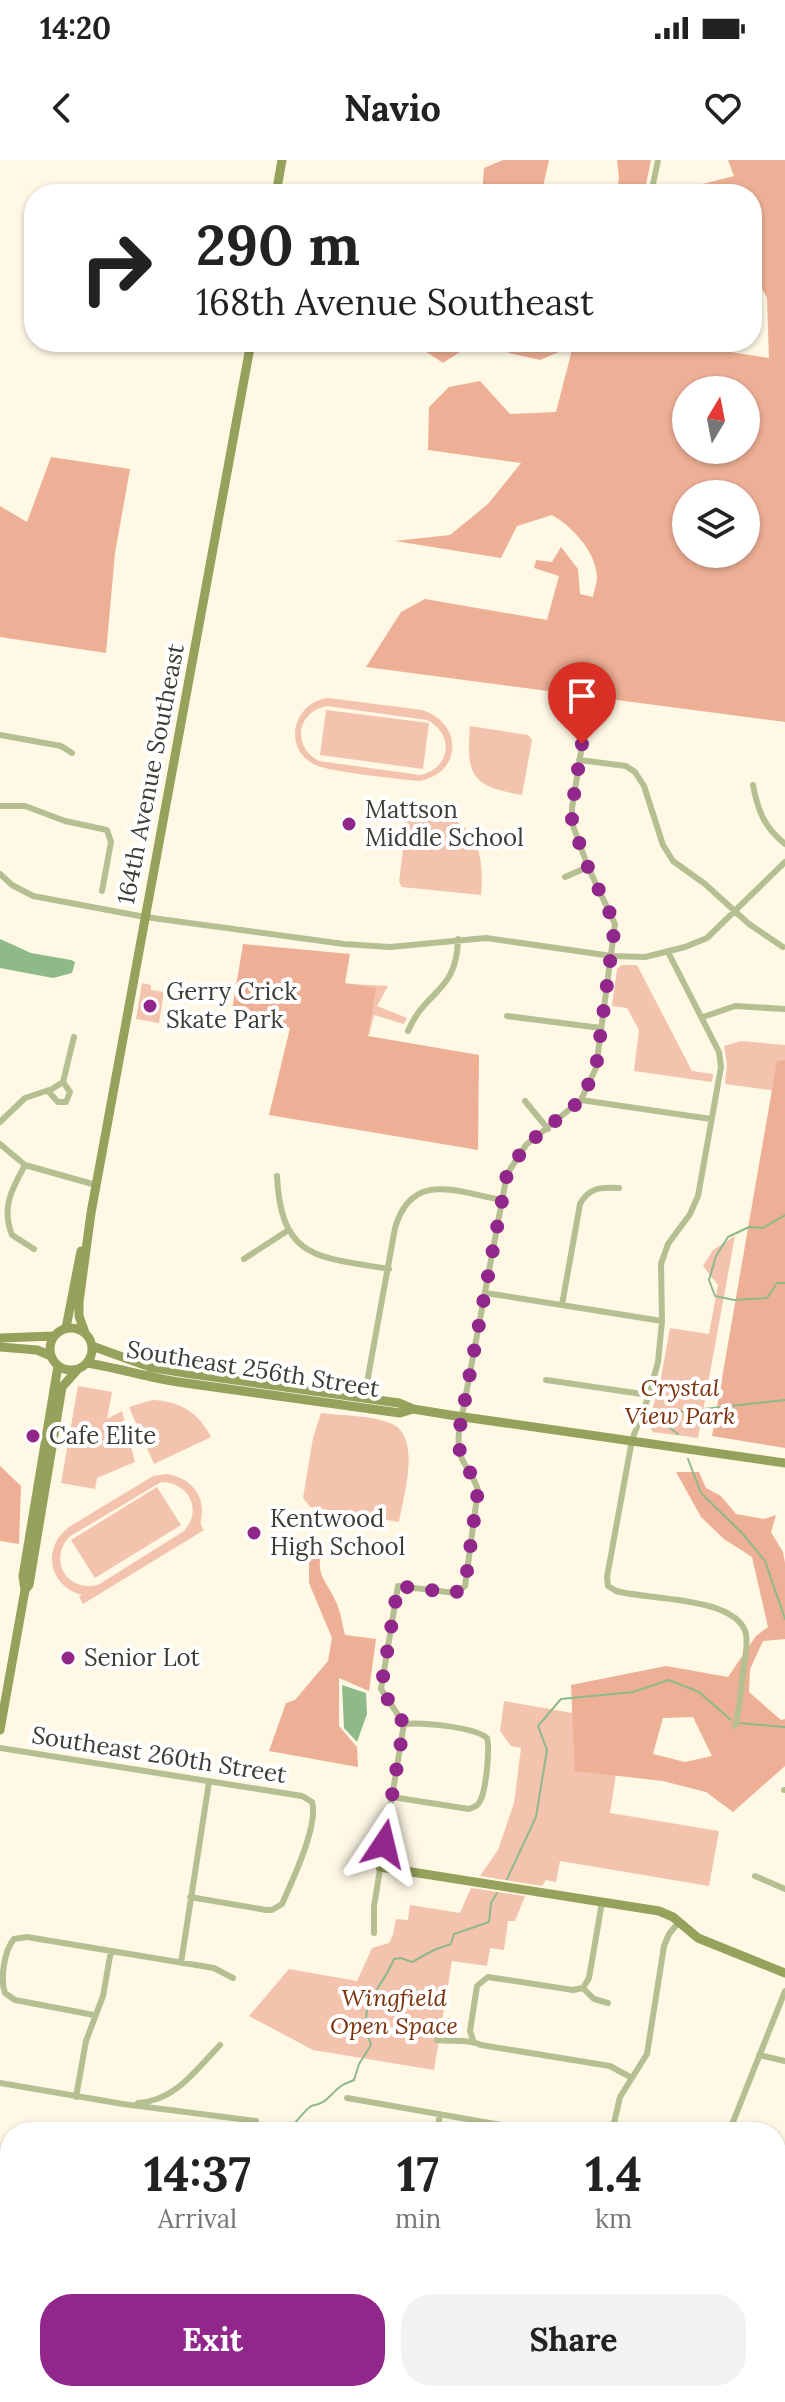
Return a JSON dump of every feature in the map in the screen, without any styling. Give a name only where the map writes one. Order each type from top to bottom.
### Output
[{"type":"street","points":[[278,184],[282,160]]},
{"type":"street","points":[[653,184],[658,160]]},
{"type":"street","name":"164th Avenue Southeast","points":[[85,1333],[79,1316],[79,1302],[91,1213],[249,352]]},
{"type":"street","points":[[374,1933],[374,1906],[404,1724],[381,1689],[398,1586],[455,1593],[465,1586],[478,1490],[458,1450],[510,1166],[526,1145],[581,1100],[596,1068],[615,919],[588,867],[572,817],[585,727]]},
{"type":"street","points":[[0,735],[61,746],[72,753]]},
{"type":"street","points":[[579,760],[626,766],[635,772],[644,786],[663,845],[673,861],[705,884],[749,924],[783,947]]},
{"type":"street","points":[[753,785],[759,813],[769,829],[785,844]]},
{"type":"street","points":[[0,806],[25,806],[65,821],[102,827],[110,835],[111,842],[102,891]]},
{"type":"street","points":[[102,827],[105,818]]},
{"type":"street","points":[[0,874],[12,885],[33,896],[145,917],[374,947],[486,938],[612,956],[645,957],[707,938],[785,862]]},
{"type":"street","points":[[565,877],[588,867]]},
{"type":"street","points":[[408,1031],[416,1014],[449,980],[457,963],[458,939]]},
{"type":"street","points":[[668,952],[703,1017],[721,1061],[695,1204],[668,1244],[661,1264],[662,1321],[658,1362],[632,1440],[607,1577],[608,1586],[626,1594],[708,1605],[734,1617],[747,1635],[735,1726]]},
{"type":"street","points":[[703,1017],[735,1006],[785,1009]]},
{"type":"street","points":[[507,1016],[601,1028]]},
{"type":"street","points":[[0,1122],[25,1098],[48,1091],[63,1082],[74,1037]]},
{"type":"street","points":[[48,1091],[55,1101],[66,1102],[70,1092],[63,1082]]},
{"type":"street","points":[[581,1100],[711,1119]]},
{"type":"street","points":[[525,1101],[548,1129]]},
{"type":"street","points":[[0,1144],[25,1165],[96,1185]]},
{"type":"street","points":[[25,1165],[9,1195],[6,1214],[12,1235],[34,1249]]},
{"type":"street","points":[[277,1176],[279,1210],[287,1231],[300,1244],[325,1257],[389,1269]]},
{"type":"street","points":[[562,1305],[580,1204],[587,1193],[600,1187],[619,1188]]},
{"type":"street","points":[[364,1399],[400,1213],[405,1202],[423,1190],[435,1189],[502,1200]]},
{"type":"street","name":"164th Avenue Southeast","points":[[66,1328],[91,1213]]},
{"type":"street","points":[[244,1259],[287,1231]]},
{"type":"street","points":[[486,1293],[662,1321]]},
{"type":"street","points":[[0,1338],[54,1336],[66,1328],[73,1328],[85,1333],[92,1346],[87,1363],[62,1387],[29,1585],[25,1590]]},
{"type":"street","points":[[54,1336],[50,1349],[58,1366],[78,1369]]},
{"type":"street","name":"Southeast 256th Street","points":[[92,1346],[150,1367],[785,1463]]},
{"type":"street","points":[[0,1347],[37,1350],[51,1356]]},
{"type":"street","name":"Southeast 256th Street","points":[[87,1363],[206,1386],[400,1413],[413,1409]]},
{"type":"street","points":[[0,1730],[25,1590],[23,1576],[58,1366]]},
{"type":"street","points":[[206,1386],[217,1378]]},
{"type":"street","points":[[546,1380],[649,1395]]},
{"type":"street","points":[[392,1797],[462,1809],[475,1807],[482,1797],[489,1747],[487,1738],[475,1732],[417,1723],[404,1724]]},
{"type":"street","name":"Southeast 260th Street","points":[[0,1748],[302,1796],[312,1802],[311,1827],[282,1904],[277,1908],[266,1910],[190,1897]]},
{"type":"street","points":[[181,1963],[209,1782]]},
{"type":"street","points":[[380,1867],[659,1911],[673,1917],[698,1938],[785,1973]]},
{"type":"street","points":[[755,1876],[785,1889]]},
{"type":"street","points":[[602,1902],[589,1978],[583,1988],[573,1990],[493,1976],[483,1979],[477,1986],[470,2031],[473,2040],[481,2045],[610,2066],[632,2078]]},
{"type":"street","points":[[614,2122],[620,2097],[647,2054],[664,1946],[678,1923]]},
{"type":"street","points":[[94,2015],[15,2000],[5,1993],[2,1985],[8,1946],[14,1939],[27,1937],[214,1968],[233,1978]]},
{"type":"street","points":[[76,2097],[86,2041],[103,1996],[111,1951]]},
{"type":"street","points":[[583,1988],[594,1999],[608,2003]]},
{"type":"street","points":[[733,2122],[785,1991]]},
{"type":"street","points":[[437,2040],[459,2043],[473,2040]]},
{"type":"street","points":[[123,2104],[161,2100],[204,2064],[220,2045]]},
{"type":"street","points":[[759,2055],[785,2061]]},
{"type":"street","points":[[0,2083],[123,2104],[256,2121]]},
{"type":"street","points":[[347,2098],[482,2122]]},
{"type":"street","points":[[439,2122],[440,2114]]},
{"type":"green space","points":[[328,698],[422,710],[445,725],[451,736],[450,758],[444,768],[419,781],[350,773],[315,765],[304,757],[295,737],[300,716],[316,701]],"holes":[[[327,706],[427,720],[442,734],[446,750],[438,766],[420,775],[319,761],[310,755],[301,739],[301,730],[309,715]]]},
{"type":"green space","points":[[326,710],[429,723],[423,769],[320,755]]},
{"type":"green space","points":[[470,726],[528,735],[532,740],[522,795],[492,788],[476,776],[469,757]]},
{"type":"green space","points":[[408,808],[445,816],[468,832],[476,843],[480,857],[481,895],[402,887],[399,882]]},
{"type":"green space","points":[[622,965],[637,965],[692,1071],[713,1074],[712,1082],[634,1071],[639,1030],[627,1008],[612,1006],[617,969]]},
{"type":"green space","name":"Gerry Crick Skate Park","points":[[142,983],[151,985],[151,990],[164,992],[159,1023],[136,1019]]},
{"type":"green space","points":[[351,984],[388,986],[377,1006],[407,1018],[404,1024],[374,1015],[369,1035],[343,1031]]},
{"type":"green space","points":[[741,1041],[785,1045],[785,1092],[725,1084],[727,1064],[724,1046]]},
{"type":"green space","name":"Crystal View Park","points":[[735,1236],[698,1438],[653,1432],[648,1424],[660,1383],[670,1328],[709,1334],[718,1285],[703,1266],[713,1250]]},
{"type":"green space","points":[[78,1386],[112,1392],[107,1419],[122,1411],[135,1462],[97,1478],[95,1489],[61,1483]]},
{"type":"green space","points":[[152,1400],[187,1410],[200,1421],[211,1437],[154,1464],[129,1407]]},
{"type":"green space","points":[[321,1413],[374,1418],[400,1430],[406,1440],[408,1468],[399,1522],[310,1507],[303,1498],[313,1438]]},
{"type":"green space","points":[[167,1474],[192,1486],[201,1504],[204,1530],[83,1604],[79,1597],[82,1595],[62,1584],[56,1575],[52,1555],[55,1545],[69,1527],[153,1476]],"holes":[[[161,1482],[171,1483],[186,1492],[192,1506],[190,1523],[184,1531],[98,1585],[77,1584],[64,1573],[60,1556],[69,1537]]]},
{"type":"green space","points":[[157,1487],[181,1525],[95,1578],[71,1540]]},
{"type":"green space","points":[[504,1701],[624,1722],[610,1813],[719,1831],[709,1886],[560,1861],[556,1882],[546,1880],[542,1886],[480,1876],[498,1850],[514,1803],[521,1748],[511,1746],[500,1731]]},
{"type":"green space","name":"Wingfield Open Space","points":[[471,1888],[525,1896],[515,1921],[508,1921],[504,1950],[490,1948],[487,1966],[452,1961],[434,2070],[313,2050],[249,2016],[289,1969],[357,1981],[372,1948],[389,1943],[396,1919],[408,1920],[410,1905],[460,1913]]},
{"type":"shaded area","points":[[503,160],[549,160],[544,184],[483,184],[484,168]]},
{"type":"shaded area","points":[[617,160],[651,160],[646,184],[618,184]]},
{"type":"shaded area","points":[[728,160],[785,160],[785,722],[366,667],[401,612],[425,599],[547,620],[559,576],[534,568],[536,560],[552,562],[561,547],[578,569],[580,594],[593,597],[597,577],[588,550],[568,526],[552,515],[517,526],[501,558],[395,541],[450,535],[488,504],[521,463],[428,450],[429,407],[449,387],[480,381],[510,414],[556,412],[571,352],[731,352],[769,358],[767,298],[762,289],[762,184],[703,184],[734,176]]},
{"type":"shaded area","points":[[426,352],[460,352],[443,363]]},
{"type":"shaded area","points":[[508,352],[559,352],[540,360],[509,353]]},
{"type":"shaded area","points":[[51,457],[130,469],[115,553],[106,653],[0,637],[0,506],[27,522]]},
{"type":"shaded area","points":[[0,939],[31,953],[71,960],[75,962],[72,973],[53,978],[0,968]]},
{"type":"shaded area","points":[[243,944],[350,954],[345,983],[376,988],[368,1036],[479,1055],[478,1150],[269,1115],[290,1028],[232,1010]]},
{"type":"shaded area","points":[[785,1060],[785,1448],[712,1436],[777,1061]]},
{"type":"shaded area","points":[[0,1466],[21,1486],[19,1544],[0,1541]]},
{"type":"shaded area","points":[[676,1472],[699,1472],[706,1488],[721,1496],[736,1514],[764,1519],[776,1515],[771,1532],[783,1552],[785,1563],[785,1639],[763,1641],[750,1669],[749,1692],[781,1720],[785,1719],[785,1766],[733,1812],[706,1792],[663,1781],[575,1771],[571,1685],[666,1666],[728,1677],[756,1636],[768,1627],[752,1557],[724,1539],[701,1517]],"holes":[[[693,1717],[712,1756],[685,1762],[653,1754],[663,1718]]]},
{"type":"shaded area","points":[[325,1546],[320,1570],[338,1606],[345,1635],[376,1639],[369,1691],[339,1678],[339,1726],[357,1747],[358,1767],[269,1751],[286,1703],[295,1700],[328,1661],[332,1638],[309,1583],[309,1557]]},
{"type":"shaded area","points":[[342,1685],[366,1693],[367,1714],[357,1742],[344,1728]]},
{"type":"waterway","points":[[785,1215],[763,1228],[749,1227],[728,1237],[716,1256],[709,1280],[715,1296],[734,1300],[767,1298],[777,1283],[785,1283]]},
{"type":"waterway","points":[[678,1434],[665,1420],[668,1413],[785,1400]]},
{"type":"waterway","points":[[688,1459],[701,1493],[742,1533],[765,1561],[785,1619]]},
{"type":"waterway","points":[[507,1879],[536,1817],[547,1750],[538,1726],[561,1699],[633,1692],[669,1680],[699,1692],[731,1720]]},
{"type":"waterway","points":[[739,1723],[785,1727]]},
{"type":"waterway","points":[[296,2122],[311,2106],[325,2101],[341,2086],[354,2080],[359,2064],[371,2045],[366,2018],[368,2008],[394,1959],[412,1962],[451,1944],[454,1934],[489,1922],[491,1903],[497,1893]]},
{"type":"place","name":"Mattson Middle School","points":[[349,824]]},
{"type":"place","name":"Gerry Crick Skate Park","points":[[150,1006]]},
{"type":"place","name":"Cafe Elite","points":[[33,1436]]},
{"type":"place","name":"Kentwood High School","points":[[254,1533]]},
{"type":"place","name":"Senior Lot","points":[[68,1658]]},
{"type":"route","points":[[384,1844],[404,1724],[381,1689],[398,1586],[455,1593],[465,1586],[478,1490],[458,1450],[459,1432],[507,1174],[526,1145],[581,1100],[596,1068],[615,919],[599,894],[572,823],[582,744]]}]
